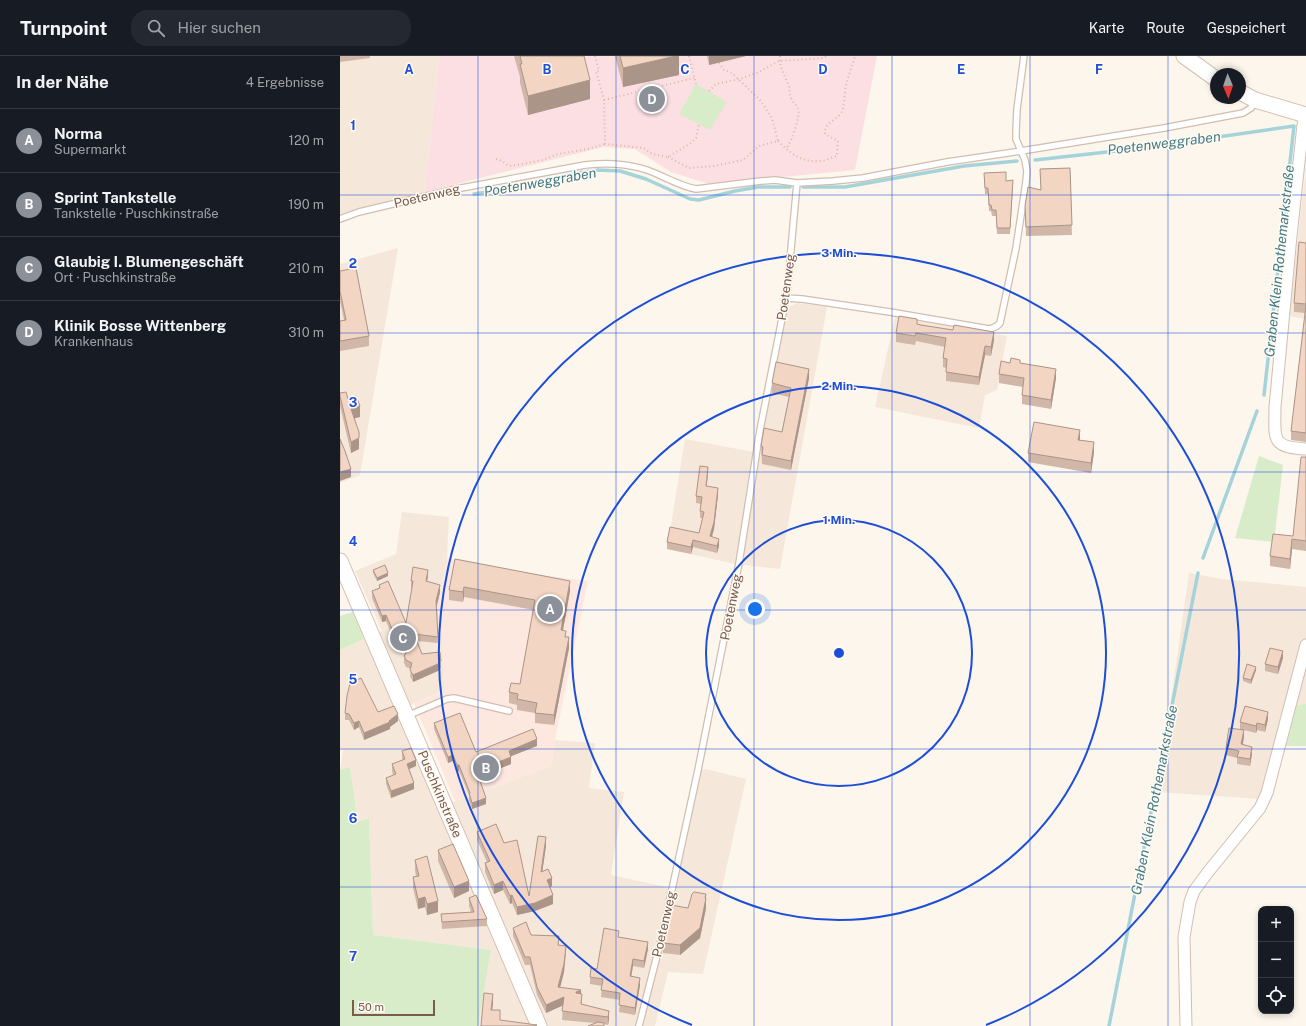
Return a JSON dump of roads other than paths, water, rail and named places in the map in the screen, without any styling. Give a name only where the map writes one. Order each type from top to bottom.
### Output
[{"type":"main road","points":[[1184,56],[1210,75]]},
{"type":"main road","points":[[1246,95],[1255,100],[1306,115]]},
{"type":"main road","name":"Puschkinstraße","points":[[340,561],[539,1026]]},
{"type":"street","points":[[1306,115],[1303,125],[1291,236],[1275,407],[1275,428],[1276,437],[1279,443],[1286,447],[1306,448]]},
{"type":"street","points":[[1186,1026],[1184,938],[1190,902],[1194,891],[1255,815],[1264,801],[1306,645]]},
{"type":"lane","points":[[786,298],[890,312],[989,329],[995,328],[1000,323],[1021,218],[1026,171],[1025,160],[1016,139],[1017,109],[1024,56]]},
{"type":"lane","name":"Poetenweg","points":[[340,219],[359,212],[456,189],[585,165],[607,163],[628,165],[686,188],[696,190],[761,180],[797,183],[863,178],[947,162],[1164,128],[1243,113],[1252,108],[1255,100]]},
{"type":"lane","name":"Poetenweg","points":[[639,1026],[661,940],[706,729],[739,562],[760,430],[786,298],[797,183]]},
{"type":"lane","points":[[406,716],[447,699],[454,698],[509,711]]},
{"type":"waterway","name":"Graben Klein Rothemarkstraße","points":[[1035,160],[1134,149],[1294,126],[1264,395]]},
{"type":"waterway","name":"Poetenweggraben","points":[[803,187],[845,187],[964,166],[1017,161]]},
{"type":"waterway","name":"Poetenweggraben","points":[[474,194],[526,186],[578,173],[598,170],[620,171],[646,179],[690,199],[699,200],[758,187],[790,187]]},
{"type":"waterway","points":[[1203,558],[1257,411]]},
{"type":"waterway","name":"Graben Klein Rothemarkstraße","points":[[1109,1026],[1198,573]]},
{"type":"place","name":"Klinik Bosse Wittenberg","points":[[652,99]]},
{"type":"place","name":"Norma","points":[[550,609]]},
{"type":"place","name":"Glaubig I. Blumengeschäft","points":[[403,638]]},
{"type":"place","name":"Sprint Tankstelle","points":[[486,768]]}]
